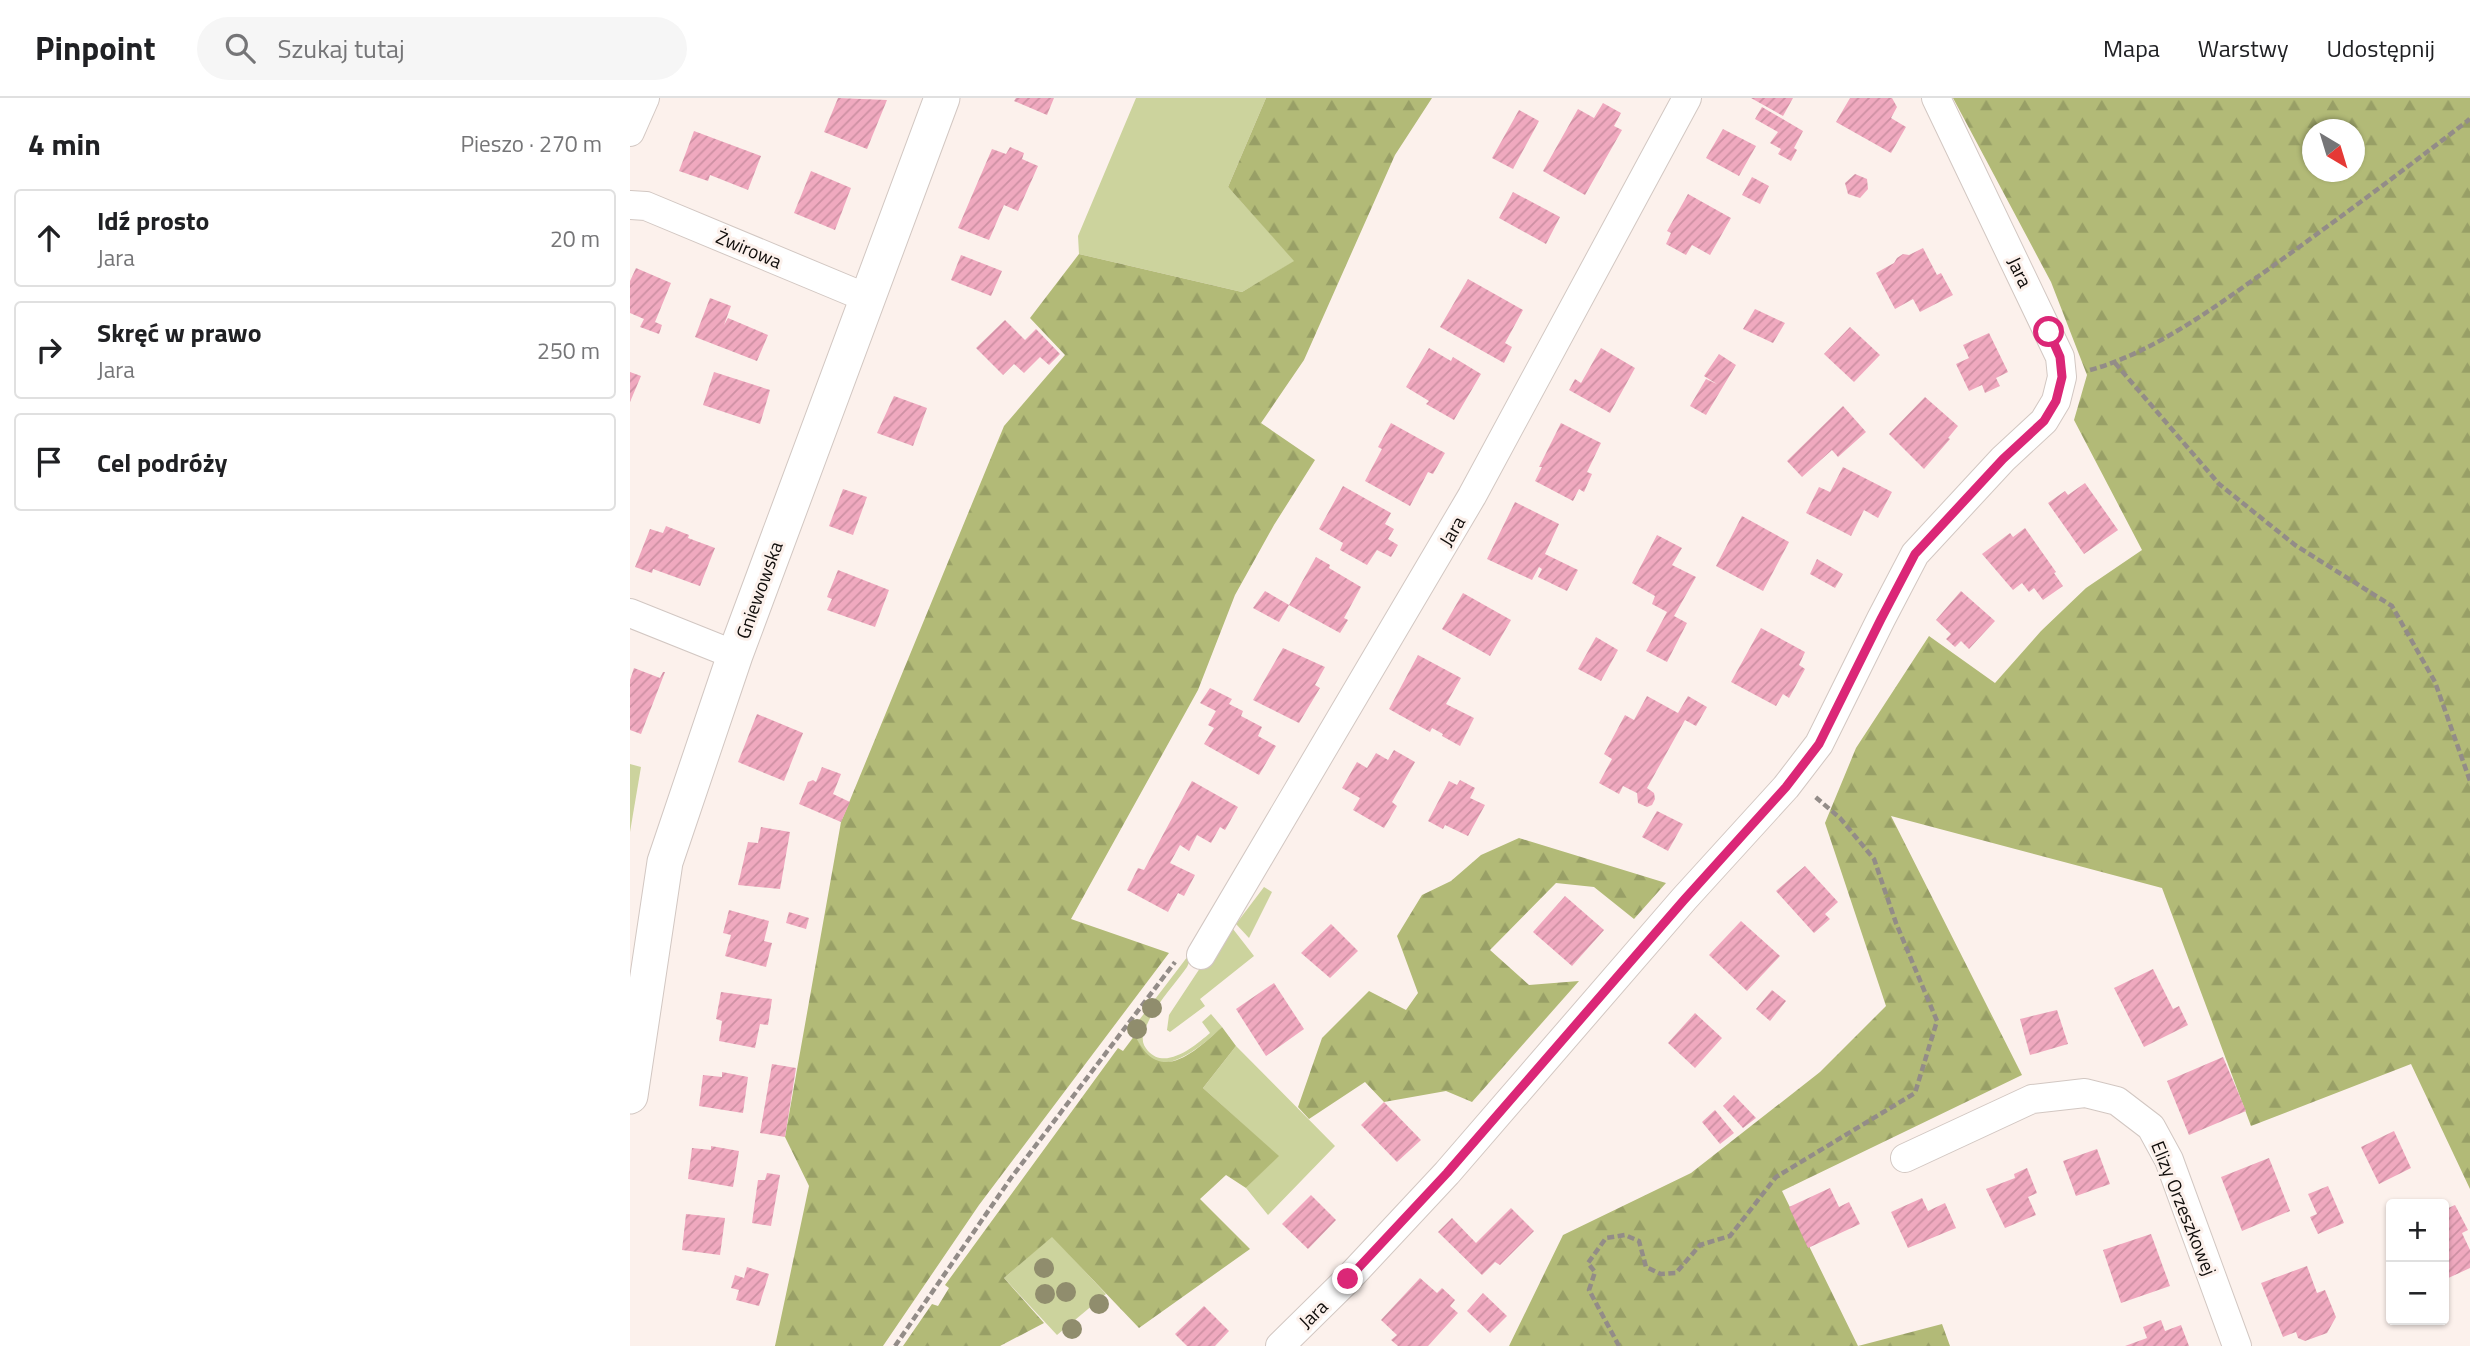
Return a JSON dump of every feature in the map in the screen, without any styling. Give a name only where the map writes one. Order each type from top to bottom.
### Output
[{"type":"street","points":[[630,132],[645,98]]},
{"type":"street","name":"Gniewowska","points":[[630,1096],[665,862],[735,655],[942,98]]},
{"type":"street","name":"Jara","points":[[1189,958],[1472,496],[1687,98]]},
{"type":"street","name":"Jara","points":[[1280,1346],[1348,1279],[1447,1173],[1786,787],[1819,744],[1915,554],[2003,459],[2044,421],[2056,401],[2062,377],[2060,357],[1936,98]]},
{"type":"street","name":"Żwirowa","points":[[630,205],[646,206],[867,298]]},
{"type":"street","points":[[630,613],[735,655]]},
{"type":"street","name":"Elizy Orzeszkowej","points":[[1905,1158],[2032,1099],[2085,1093],[2118,1101],[2151,1127],[2169,1160],[2237,1346]]},
{"type":"path","points":[[2062,377],[2115,363],[2228,298],[2349,212],[2470,119]]},
{"type":"path","points":[[2115,363],[2219,484],[2295,545],[2392,606],[2435,682],[2470,781]]},
{"type":"path","points":[[1619,1346],[1589,1290],[1595,1272],[1588,1263],[1606,1238],[1625,1235],[1639,1241],[1646,1267],[1661,1274],[1676,1273],[1700,1245],[1730,1236],[1776,1177],[1915,1093],[1937,1021],[1896,923],[1874,859],[1840,818],[1807,790]]},
{"type":"path","points":[[895,1346],[1011,1178],[1189,958]]},
{"type":"green space","points":[[1136,98],[1266,98],[1228,187],[1295,261],[1242,292],[1079,254],[1078,236]]},
{"type":"green space","points":[[1266,98],[1432,98],[1395,155],[1304,360],[1261,423],[1315,460],[1274,525],[1235,595],[1198,690],[1071,919],[1169,953],[979,1205],[883,1346],[775,1346],[809,1186],[785,1137],[841,822],[1004,426],[1065,355],[1030,318],[1079,254],[1242,292],[1294,261],[1228,187]]},
{"type":"green space","points":[[1953,98],[2470,98],[2470,1189],[2411,1064],[2251,1126],[2162,888],[1891,816],[2022,1075],[1782,1191],[1858,1346],[1509,1346],[1563,1235],[1691,1173],[1820,1072],[1886,1006],[1825,823],[1856,748],[1929,636],[1995,683],[2041,631],[2086,588],[2142,550],[2074,420],[2087,375],[2051,282]]},
{"type":"green space","points":[[630,764],[641,767],[630,832]]},
{"type":"green space","points":[[1519,838],[1666,883],[1634,919],[1594,887],[1556,883],[1490,950],[1529,985],[1579,981],[1472,1102],[1446,1091],[1384,1102],[1365,1082],[1309,1119],[1298,1107],[1322,1038],[1369,991],[1406,1010],[1418,993],[1397,936],[1422,895],[1451,881],[1481,855]]},
{"type":"green space","points":[[1264,887],[1272,892],[1249,938],[1236,924]]},
{"type":"green space","points":[[1233,929],[1254,956],[1200,999],[1205,1006],[1170,1032],[1167,1030],[1169,1015],[1202,965],[1205,966]]},
{"type":"green space","points":[[1188,956],[1191,958],[1187,967],[1150,1017],[1143,1036],[1144,1046],[1155,1056],[1172,1057],[1189,1049],[1210,1033],[1202,1022],[1211,1014],[1222,1027],[1188,1054],[1158,1063],[1147,1056],[1130,1032]]},
{"type":"green space","points":[[1222,1027],[1236,1046],[1203,1088],[1279,1156],[1246,1188],[1226,1175],[1200,1199],[1250,1249],[1139,1328],[1052,1237],[1004,1278],[1044,1323],[1000,1346],[903,1346],[932,1304],[938,1306],[949,1288],[945,1285],[1118,1048],[1123,1051],[1135,1035],[1144,1050],[1154,1059],[1165,1062],[1176,1060],[1188,1055]]},
{"type":"green space","points":[[1236,1046],[1335,1146],[1268,1215],[1246,1188],[1278,1156],[1203,1088]]},
{"type":"green space","points":[[1052,1236],[1106,1294],[1057,1335],[1004,1278]]},
{"type":"green space","points":[[1942,1324],[1950,1346],[1858,1346]]},
{"type":"building","points":[[838,98],[887,100],[867,149],[824,132]]},
{"type":"building","points":[[1016,98],[1054,98],[1047,115],[1014,101]]},
{"type":"building","points":[[1751,98],[1793,98],[1783,116]]},
{"type":"building","points":[[1850,98],[1892,98],[1897,107],[1891,118],[1906,127],[1891,153],[1836,122]]},
{"type":"building","points":[[1603,103],[1621,113],[1614,126],[1622,130],[1585,195],[1543,171],[1578,109],[1594,118]]},
{"type":"building","points":[[1762,107],[1803,131],[1791,161],[1778,154],[1781,149],[1770,143],[1778,132],[1755,119]]},
{"type":"building","points":[[1519,110],[1539,121],[1513,169],[1492,158]]},
{"type":"building","points":[[1723,129],[1756,146],[1739,176],[1706,158]]},
{"type":"building","points":[[694,131],[761,156],[748,190],[710,175],[708,181],[679,171]]},
{"type":"building","points":[[1010,147],[1024,153],[1022,159],[1038,166],[1018,211],[1004,205],[989,240],[958,228],[992,149],[1006,154]]},
{"type":"building","points":[[811,171],[851,188],[835,230],[794,213]]},
{"type":"building","points":[[1855,174],[1867,179],[1868,189],[1860,198],[1848,194],[1845,183]]},
{"type":"building","points":[[1752,177],[1769,186],[1760,204],[1742,195]]},
{"type":"building","points":[[1513,192],[1560,217],[1546,244],[1499,218]]},
{"type":"building","points":[[1688,194],[1731,218],[1710,255],[1692,245],[1686,255],[1666,244],[1671,233],[1667,231]]},
{"type":"building","points":[[1923,248],[1937,275],[1941,273],[1953,295],[1920,312],[1913,299],[1895,309],[1876,273],[1894,263],[1903,254],[1909,255]]},
{"type":"building","points":[[961,255],[1002,271],[991,296],[951,280]]},
{"type":"building","points":[[636,268],[671,283],[655,322],[662,325],[659,334],[640,327],[644,319],[630,313],[630,281]]},
{"type":"building","points":[[1468,279],[1523,310],[1505,343],[1512,347],[1504,363],[1440,327]]},
{"type":"building","points":[[710,298],[731,306],[724,325],[728,318],[768,335],[757,361],[695,337]]},
{"type":"building","points":[[1755,309],[1785,323],[1773,343],[1743,329]]},
{"type":"building","points":[[1005,320],[1025,340],[1036,329],[1060,354],[1049,365],[1040,357],[1024,373],[1014,364],[1003,375],[976,348]]},
{"type":"building","points":[[1850,327],[1880,355],[1854,382],[1824,354]]},
{"type":"building","points":[[1989,333],[2008,372],[1996,378],[2000,386],[1985,393],[1982,385],[1969,391],[1956,364],[1969,358],[1963,345]]},
{"type":"building","points":[[1429,348],[1451,361],[1453,357],[1481,374],[1454,420],[1426,404],[1429,401],[1406,387]]},
{"type":"building","points":[[1601,348],[1635,368],[1610,413],[1569,390],[1575,379],[1581,383]]},
{"type":"building","points":[[1719,354],[1736,365],[1706,415],[1690,406],[1706,379],[1717,384],[1704,376]]},
{"type":"building","points":[[630,372],[641,376],[630,402]]},
{"type":"building","points":[[714,372],[770,390],[760,424],[703,405]]},
{"type":"building","points":[[894,396],[927,408],[913,446],[877,433]]},
{"type":"building","points":[[1925,397],[1958,426],[1924,469],[1889,434]]},
{"type":"building","points":[[1843,406],[1866,432],[1838,457],[1832,450],[1802,477],[1787,461]]},
{"type":"building","points":[[1391,423],[1445,453],[1433,474],[1428,472],[1410,506],[1365,481],[1382,449],[1378,447]]},
{"type":"building","points":[[1561,423],[1601,443],[1587,472],[1592,474],[1584,492],[1579,489],[1573,501],[1535,481]]},
{"type":"building","points":[[1843,467],[1892,492],[1878,518],[1864,510],[1851,536],[1806,513],[1819,487],[1830,492]]},
{"type":"building","points":[[2085,483],[2118,530],[2084,554],[2048,503],[2065,491],[2068,495]]},
{"type":"building","points":[[1343,486],[1391,513],[1385,524],[1394,529],[1388,539],[1398,545],[1391,557],[1377,550],[1367,565],[1340,550],[1343,543],[1319,529]]},
{"type":"building","points":[[843,489],[867,497],[853,535],[829,526]]},
{"type":"building","points":[[1515,502],[1559,524],[1545,554],[1578,570],[1567,591],[1538,577],[1542,569],[1539,567],[1532,580],[1487,559]]},
{"type":"building","points":[[1742,516],[1789,542],[1763,591],[1716,566]]},
{"type":"building","points":[[666,526],[715,548],[700,586],[653,569],[652,573],[635,567],[650,529],[663,533]]},
{"type":"building","points":[[2025,528],[2063,586],[2043,600],[2034,588],[2029,592],[2022,583],[2013,590],[1982,554],[2010,533],[2013,537]]},
{"type":"building","points":[[1657,535],[1682,548],[1672,565],[1696,577],[1674,616],[1687,623],[1667,662],[1646,651],[1667,612],[1652,604],[1655,596],[1632,583]]},
{"type":"building","points":[[1316,557],[1361,587],[1344,618],[1348,620],[1340,633],[1289,605]]},
{"type":"building","points":[[1817,559],[1843,574],[1835,588],[1810,574]]},
{"type":"building","points":[[838,570],[889,590],[875,627],[827,610],[832,599],[827,597]]},
{"type":"building","points":[[1265,591],[1289,605],[1279,622],[1253,608]]},
{"type":"building","points":[[1961,591],[1995,621],[1969,649],[1961,641],[1955,647],[1946,639],[1951,634],[1936,620]]},
{"type":"building","points":[[1463,593],[1511,620],[1490,656],[1442,629]]},
{"type":"building","points":[[1761,628],[1805,652],[1799,665],[1805,669],[1789,698],[1783,694],[1776,706],[1731,682]]},
{"type":"building","points":[[1596,637],[1618,650],[1601,681],[1578,669]]},
{"type":"building","points":[[1283,648],[1325,667],[1315,685],[1320,688],[1299,723],[1253,700]]},
{"type":"building","points":[[1418,655],[1461,678],[1446,704],[1474,718],[1460,746],[1432,728],[1430,732],[1389,709]]},
{"type":"building","points":[[634,668],[660,678],[665,672],[641,734],[630,730],[630,680]]},
{"type":"building","points":[[1210,688],[1232,699],[1229,704],[1243,711],[1241,716],[1262,727],[1258,736],[1276,746],[1259,775],[1204,744],[1214,728],[1208,725],[1216,711],[1200,703]]},
{"type":"building","points":[[1647,696],[1678,713],[1688,696],[1707,707],[1696,726],[1685,720],[1647,788],[1654,793],[1655,799],[1652,805],[1647,807],[1638,803],[1637,793],[1623,786],[1619,794],[1599,783],[1612,759],[1604,754],[1625,715],[1634,720]]},
{"type":"building","points":[[757,714],[803,733],[784,781],[738,762]]},
{"type":"building","points":[[1394,750],[1415,762],[1392,802],[1397,806],[1384,828],[1353,810],[1360,798],[1342,788],[1357,762],[1367,768],[1376,753],[1388,760]]},
{"type":"building","points":[[822,767],[841,774],[833,794],[850,802],[841,822],[799,804],[808,782],[816,782]]},
{"type":"building","points":[[1460,780],[1475,788],[1470,798],[1485,805],[1468,836],[1445,825],[1443,829],[1428,821],[1449,781],[1457,785]]},
{"type":"building","points":[[1192,781],[1238,807],[1225,830],[1220,827],[1211,843],[1197,835],[1189,851],[1180,845],[1170,863],[1195,875],[1184,896],[1178,893],[1168,912],[1127,890],[1138,868],[1144,870]]},
{"type":"building","points":[[1657,811],[1683,824],[1668,851],[1642,837]]},
{"type":"building","points":[[761,827],[790,832],[780,889],[738,885],[748,842],[758,843]]},
{"type":"building","points":[[1805,866],[1838,902],[1825,914],[1830,919],[1814,933],[1776,891]]},
{"type":"building","points":[[1565,896],[1604,930],[1572,966],[1533,932]]},
{"type":"building","points":[[729,910],[769,921],[764,941],[772,943],[766,967],[725,956],[731,935],[723,933]]},
{"type":"building","points":[[789,912],[809,918],[806,929],[786,923]]},
{"type":"building","points":[[1741,921],[1780,956],[1747,991],[1709,955]]},
{"type":"building","points":[[1331,924],[1358,951],[1330,978],[1301,953]]},
{"type":"building","points":[[2153,969],[2173,1009],[2179,1006],[2188,1025],[2144,1047],[2114,988]]},
{"type":"building","points":[[1274,983],[1304,1029],[1266,1056],[1236,1009]]},
{"type":"building","points":[[1772,990],[1786,1001],[1770,1021],[1756,1009]]},
{"type":"building","points":[[721,992],[772,999],[768,1025],[760,1024],[755,1048],[719,1041],[722,1021],[716,1019]]},
{"type":"building","points":[[2057,1010],[2068,1044],[2030,1055],[2020,1019]]},
{"type":"building","points":[[1695,1013],[1722,1038],[1695,1068],[1668,1043]]},
{"type":"building","points":[[2223,1057],[2246,1111],[2189,1135],[2167,1081]]},
{"type":"building","points":[[772,1064],[796,1068],[785,1137],[760,1133]]},
{"type":"building","points":[[722,1072],[748,1077],[743,1113],[699,1106],[703,1075],[722,1077]]},
{"type":"building","points":[[1734,1095],[1756,1118],[1743,1128],[1723,1106]]},
{"type":"building","points":[[1384,1102],[1421,1140],[1397,1162],[1361,1125]]},
{"type":"building","points":[[1715,1110],[1734,1133],[1720,1144],[1702,1122]]},
{"type":"building","points":[[2394,1131],[2411,1168],[2379,1184],[2361,1147]]},
{"type":"building","points":[[711,1146],[739,1151],[733,1187],[688,1179],[692,1148],[711,1150]]},
{"type":"building","points":[[2097,1149],[2110,1184],[2076,1196],[2063,1161]]},
{"type":"building","points":[[2269,1158],[2290,1211],[2242,1231],[2221,1177]]},
{"type":"building","points":[[2027,1168],[2037,1193],[2028,1197],[2036,1215],[2005,1228],[1986,1189],[2015,1178],[2014,1174]]},
{"type":"building","points":[[767,1173],[780,1175],[771,1226],[752,1223],[758,1180],[765,1180]]},
{"type":"building","points":[[2328,1186],[2344,1223],[2318,1234],[2310,1217],[2317,1214],[2308,1194]]},
{"type":"building","points":[[1830,1188],[1839,1207],[1849,1202],[1860,1224],[1808,1248],[1789,1207]]},
{"type":"building","points":[[1311,1195],[1336,1220],[1308,1249],[1282,1224]]},
{"type":"building","points":[[1922,1198],[1928,1211],[1945,1203],[1956,1228],[1908,1248],[1891,1212]]},
{"type":"building","points":[[2455,1205],[2468,1230],[2462,1233],[2470,1250],[2470,1268],[2449,1278],[2449,1262],[2449,1208]]},
{"type":"building","points":[[1511,1208],[1534,1231],[1500,1265],[1495,1262],[1482,1275],[1438,1232],[1452,1218],[1476,1243]]},
{"type":"building","points":[[686,1214],[725,1218],[720,1255],[682,1250]]},
{"type":"building","points":[[2151,1234],[2170,1286],[2121,1303],[2103,1250]]},
{"type":"building","points":[[2307,1266],[2317,1293],[2325,1290],[2336,1317],[2327,1333],[2305,1341],[2298,1338],[2296,1332],[2283,1337],[2261,1283]]},
{"type":"building","points":[[747,1267],[769,1274],[759,1306],[736,1300],[739,1290],[731,1288],[735,1275],[744,1278]]},
{"type":"building","points":[[1420,1278],[1437,1293],[1442,1288],[1455,1300],[1450,1306],[1458,1313],[1428,1346],[1398,1346],[1391,1340],[1397,1335],[1381,1320]]},
{"type":"building","points":[[1483,1293],[1507,1316],[1490,1333],[1467,1311]]},
{"type":"building","points":[[1204,1306],[1229,1331],[1215,1346],[1187,1346],[1175,1334]]},
{"type":"building","points":[[2161,1320],[2165,1331],[2181,1325],[2189,1346],[2125,1346],[2147,1338],[2143,1327]]},
{"type":"route","points":[[1348,1279],[1447,1173],[1786,787],[1819,744],[1915,554],[2003,459],[2044,421],[2056,401],[2062,377],[2060,357],[2049,332]]}]
